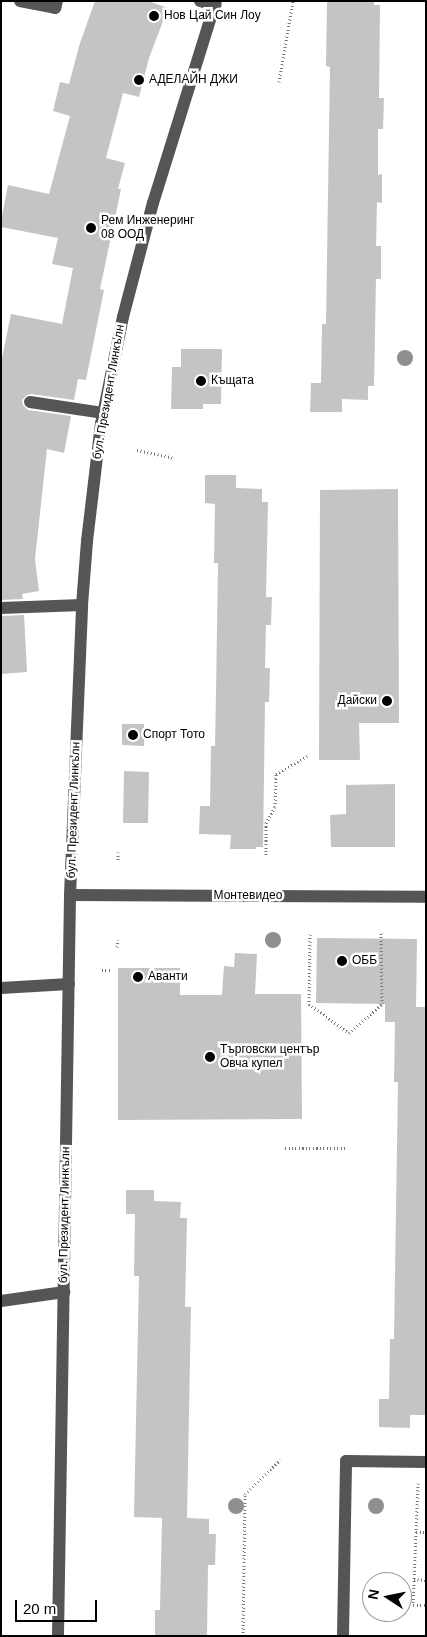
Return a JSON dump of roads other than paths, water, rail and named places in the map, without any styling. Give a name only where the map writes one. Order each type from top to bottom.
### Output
[{"type":"street","points":[[20,1],[55,8],[57,1]]},
{"type":"street","points":[[200,1],[215,3]]},
{"type":"street","name":"бул. Президент Линкълн","points":[[58,1636],[70,895],[82,605],[87,542],[104,412],[123,317],[153,203],[215,3]]},
{"type":"street","points":[[30,402],[104,412]]},
{"type":"street","points":[[1,608],[82,605]]},
{"type":"street","name":"Монтевидео","points":[[70,895],[426,898]]},
{"type":"street","points":[[1,988],[69,984]]},
{"type":"street","points":[[1,1301],[64,1292]]},
{"type":"street","points":[[343,1636],[346,1461],[422,1462]]},
{"type":"place","name":"Нов Цай Син Лоу","points":[[154,16]]},
{"type":"place","name":"АДЕЛАЙН ДЖИ","points":[[139,80]]},
{"type":"place","name":"Рем Инженеринг 08 ООД","points":[[91,228]]},
{"type":"place","name":"Къщата","points":[[201,381]]},
{"type":"place","name":"Дайски","points":[[387,701]]},
{"type":"place","name":"Спорт Тото","points":[[133,735]]},
{"type":"place","name":"ОББ","points":[[342,961]]},
{"type":"place","name":"Аванти","points":[[138,977]]},
{"type":"place","name":"Търговски център Овча купел","points":[[210,1057]]}]
